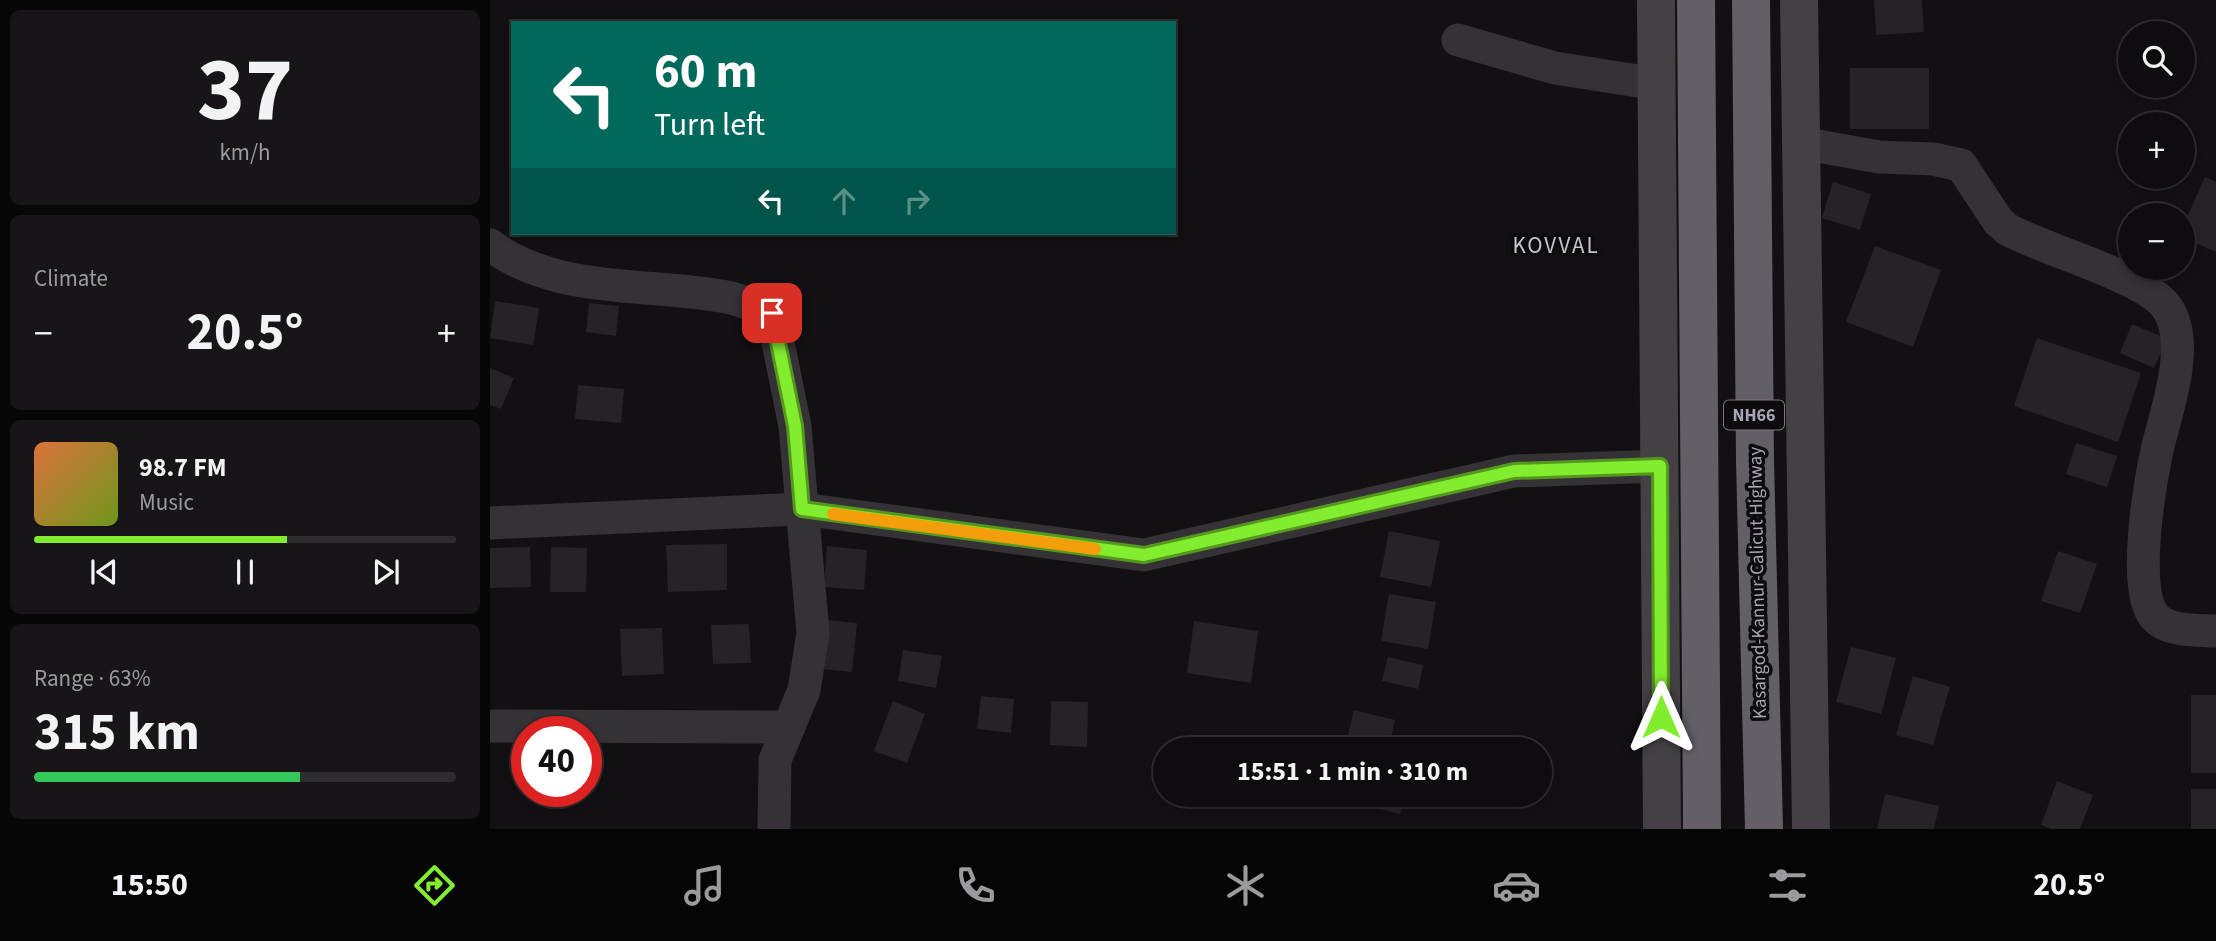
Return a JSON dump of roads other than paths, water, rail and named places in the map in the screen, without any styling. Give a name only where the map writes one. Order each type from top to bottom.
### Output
[{"type":"highway","name":"NH66","points":[[1696,0],[1702,829]]},
{"type":"highway","name":"Kasargod-Kannur-Calicut Highway","points":[[1751,0],[1755,460],[1764,829]]},
{"type":"street","points":[[1656,0],[1662,829]]},
{"type":"street","points":[[1799,0],[1811,829]]},
{"type":"street","points":[[1458,40],[1555,68],[1657,84]]},
{"type":"street","points":[[1801,143],[1856,154],[1949,160],[1961,165],[1998,221],[2007,229],[2125,279],[2167,307],[2177,340],[2174,381],[2157,453],[2142,558],[2144,585],[2154,617],[2165,624],[2192,630],[2216,631]]},
{"type":"street","points":[[490,245],[512,261],[583,281],[729,297],[772,313],[795,426],[813,633],[804,690],[775,760],[774,829]]},
{"type":"street","points":[[490,523],[802,509],[1144,555],[1514,471],[1660,466]]},
{"type":"street","points":[[490,726],[789,727]]},
{"type":"district","name":"KOVVAL","points":[[1556,245]]}]
